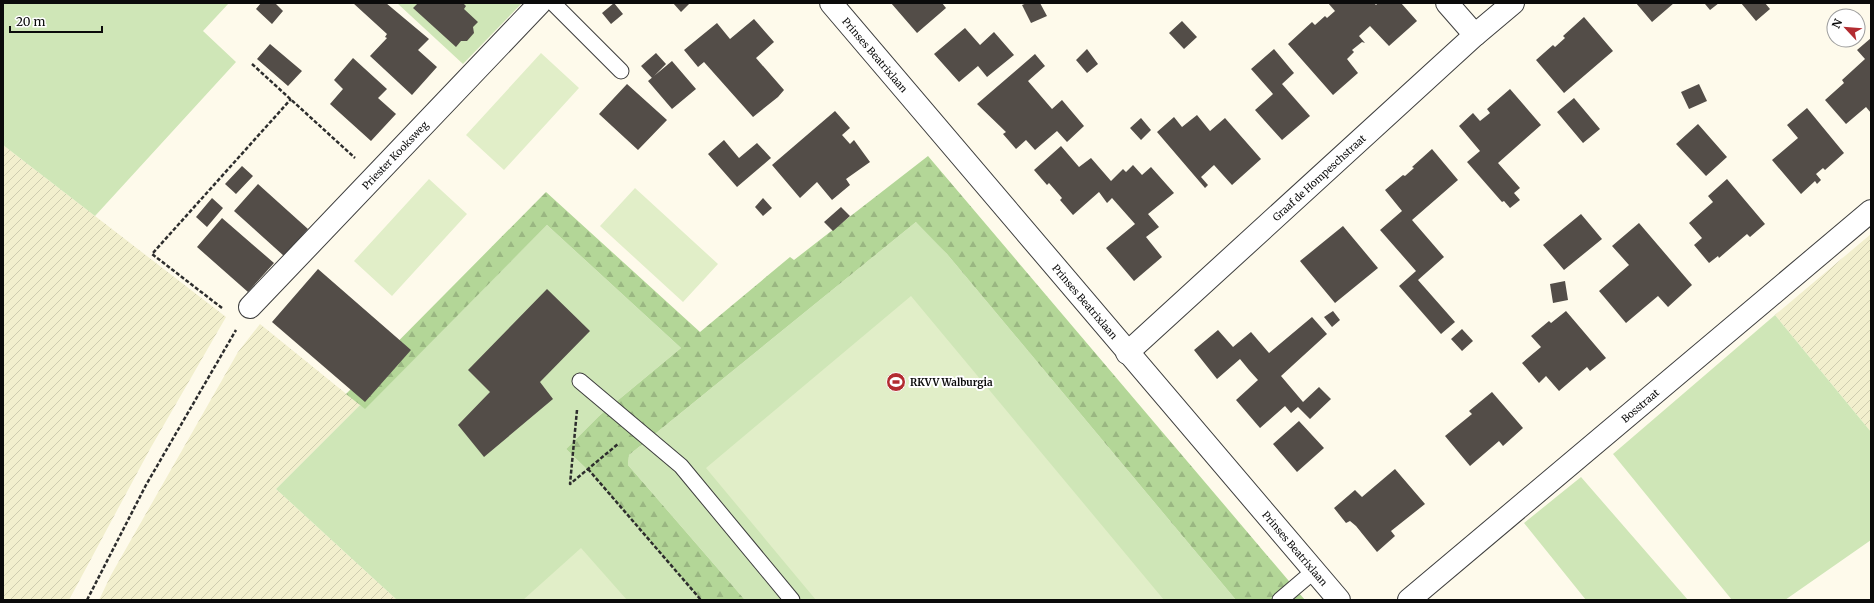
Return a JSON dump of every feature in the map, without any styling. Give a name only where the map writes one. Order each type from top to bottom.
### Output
[{"type":"street","name":"Priester Kooksweg","points":[[245,315],[540,3]]},
{"type":"street","name":"Prinses Beatrixlaan","points":[[831,3],[1127,353],[1339,600]]},
{"type":"street","points":[[1447,3],[1475,35]]},
{"type":"street","name":"Graaf de Hompeschstraat","points":[[1127,353],[1475,35],[1512,3]]},
{"type":"street","name":"Bosstraat","points":[[1409,600],[1871,211]]},
{"type":"lane","points":[[553,3],[622,71]]},
{"type":"lane","points":[[580,381],[681,466],[792,600]]},
{"type":"lane","points":[[1280,600],[1314,571]]},
{"type":"path","points":[[252,64],[375,176]]},
{"type":"path","points":[[87,600],[146,485],[245,315],[152,254],[291,99]]},
{"type":"path","points":[[580,381],[570,484],[637,429]]},
{"type":"path","points":[[588,469],[700,600]]},
{"type":"shaded area","points":[[3,145],[226,317],[150,449],[69,600],[3,600]]},
{"type":"shaded area","points":[[1871,234],[1871,432],[1775,315]]},
{"type":"shaded area","points":[[260,324],[360,405],[276,489],[397,600],[99,600],[111,575],[238,352]]},
{"type":"green space","points":[[3,3],[229,3],[203,31],[236,62],[95,216],[3,145]]},
{"type":"green space","points":[[397,3],[522,3],[463,64]]},
{"type":"green space","points":[[541,53],[579,88],[504,170],[466,135]]},
{"type":"green space","points":[[928,156],[1305,600],[1236,600],[947,254],[916,222],[629,455],[628,465],[745,600],[701,600],[594,476],[566,449],[599,416],[681,348],[547,225],[365,409],[346,394],[546,192],[700,332],[790,257],[794,260]]},
{"type":"green space","points":[[429,179],[467,214],[392,296],[354,261]]},
{"type":"green space","points":[[635,188],[718,264],[683,302],[600,226]]},
{"type":"green space","points":[[916,222],[919,223],[947,254],[1236,600],[745,600],[628,465],[629,455]]},
{"type":"green space","points":[[547,225],[681,348],[599,416],[566,449],[594,476],[701,600],[397,600],[276,489],[360,405],[365,408]]},
{"type":"green space","name":"RKVV Walburgia","points":[[911,296],[1164,600],[816,600],[706,468]]},
{"type":"green space","points":[[1775,315],[1871,432],[1871,540],[1785,600],[1732,600],[1613,454]]},
{"type":"green space","points":[[1581,477],[1688,600],[1586,600],[1524,523]]},
{"type":"green space","points":[[581,548],[627,600],[523,600]]},
{"type":"building","points":[[261,3],[275,3],[283,11],[272,24],[256,9]]},
{"type":"building","points":[[353,3],[386,3],[429,39],[418,50],[437,67],[412,95],[370,56],[387,38],[385,37],[387,34]]},
{"type":"building","points":[[418,3],[463,3],[466,6],[464,9],[478,22],[473,27],[474,33],[467,41],[461,41],[456,47],[413,8]]},
{"type":"building","points":[[614,3],[623,14],[611,24],[602,13]]},
{"type":"building","points":[[673,3],[690,3],[681,12]]},
{"type":"building","points":[[891,3],[942,3],[946,8],[917,33]]},
{"type":"building","points":[[1027,3],[1040,3],[1047,16],[1031,23],[1022,5]]},
{"type":"building","points":[[1328,3],[1374,3],[1376,5],[1378,3],[1401,3],[1417,21],[1389,46],[1370,26],[1359,36],[1365,43],[1362,42],[1352,50],[1354,52],[1347,59],[1358,73],[1333,95],[1288,44],[1312,22],[1315,25],[1325,16],[1327,18],[1335,11]]},
{"type":"building","points":[[1636,3],[1674,3],[1652,22]]},
{"type":"building","points":[[1719,3],[1710,10],[1705,4]]},
{"type":"building","points":[[1741,3],[1765,3],[1770,9],[1756,21]]},
{"type":"building","points":[[1584,17],[1613,51],[1564,93],[1536,60],[1553,45],[1555,47],[1565,38],[1563,36]]},
{"type":"building","points":[[754,19],[774,42],[756,58],[784,90],[778,97],[753,117],[704,62],[698,67],[684,50],[717,23],[730,39]]},
{"type":"building","points":[[1182,21],[1197,37],[1184,49],[1169,33]]},
{"type":"building","points":[[965,28],[980,45],[994,32],[1014,55],[987,77],[978,66],[959,82],[934,54]]},
{"type":"building","points":[[1871,38],[1871,113],[1866,107],[1846,124],[1825,100],[1844,83],[1842,80],[1865,59],[1857,50],[1859,48],[1866,48],[1866,42]]},
{"type":"building","points":[[270,44],[302,71],[288,86],[257,59]]},
{"type":"building","points":[[1087,49],[1098,64],[1087,73],[1076,60]]},
{"type":"building","points":[[1274,49],[1294,73],[1282,84],[1310,116],[1282,140],[1255,110],[1273,94],[1251,69]]},
{"type":"building","points":[[656,53],[666,64],[652,78],[641,66]]},
{"type":"building","points":[[1035,54],[1045,66],[1028,81],[1052,109],[1062,100],[1084,126],[1067,142],[1057,131],[1035,150],[1026,140],[1016,149],[1003,134],[1006,132],[977,104]]},
{"type":"building","points":[[353,58],[387,89],[378,98],[396,114],[371,141],[330,104],[343,89],[334,80]]},
{"type":"building","points":[[672,61],[696,89],[672,109],[648,81]]},
{"type":"building","points":[[627,84],[667,120],[638,150],[599,114]]},
{"type":"building","points":[[1699,84],[1707,101],[1689,109],[1681,92]]},
{"type":"building","points":[[1510,89],[1541,125],[1498,163],[1520,188],[1514,193],[1520,200],[1510,208],[1504,201],[1502,202],[1467,162],[1480,151],[1459,126],[1473,113],[1480,121],[1490,113],[1487,109]]},
{"type":"building","points":[[1574,98],[1600,129],[1583,143],[1557,112]]},
{"type":"building","points":[[1807,108],[1844,153],[1825,170],[1823,168],[1816,174],[1821,180],[1817,184],[1815,181],[1801,194],[1772,160],[1798,138],[1787,125]]},
{"type":"building","points":[[835,111],[850,128],[842,135],[850,144],[854,140],[870,162],[846,179],[850,185],[832,200],[817,182],[800,198],[772,165]]},
{"type":"building","points":[[1197,115],[1210,131],[1225,118],[1261,159],[1232,185],[1214,165],[1201,177],[1208,185],[1205,188],[1157,132],[1174,117],[1182,127]]},
{"type":"building","points":[[1141,118],[1151,130],[1141,140],[1130,128]]},
{"type":"building","points":[[1698,124],[1727,157],[1706,176],[1676,144]]},
{"type":"building","points":[[724,140],[739,158],[757,143],[771,158],[737,187],[708,154]]},
{"type":"building","points":[[1061,146],[1079,167],[1091,158],[1111,181],[1123,169],[1126,172],[1133,165],[1142,175],[1151,167],[1174,193],[1148,214],[1159,227],[1146,237],[1162,257],[1134,281],[1106,248],[1135,224],[1112,198],[1107,203],[1099,192],[1073,215],[1060,200],[1062,198],[1049,183],[1047,185],[1034,170]]},
{"type":"building","points":[[1432,149],[1458,180],[1412,220],[1444,257],[1418,280],[1455,322],[1441,334],[1399,286],[1416,271],[1380,230],[1402,211],[1385,190],[1403,175],[1405,176],[1414,168],[1412,167]]},
{"type":"building","points":[[242,166],[253,176],[236,194],[225,184]]},
{"type":"building","points":[[1727,179],[1765,224],[1750,237],[1747,234],[1719,258],[1718,256],[1709,263],[1694,245],[1702,238],[1689,223],[1713,202],[1708,196]]},
{"type":"building","points":[[258,184],[308,229],[284,256],[234,211]]},
{"type":"building","points":[[212,198],[223,208],[207,227],[196,217]]},
{"type":"building","points":[[763,198],[772,208],[763,216],[755,207]]},
{"type":"building","points":[[841,207],[850,216],[833,231],[824,222]]},
{"type":"building","points":[[1581,214],[1602,239],[1564,270],[1543,245]]},
{"type":"building","points":[[222,218],[274,263],[248,292],[197,247]]},
{"type":"building","points":[[1639,223],[1692,285],[1668,307],[1658,296],[1626,323],[1599,291],[1629,265],[1612,246]]},
{"type":"building","points":[[1343,226],[1378,268],[1335,303],[1300,261]]},
{"type":"building","points":[[318,269],[411,350],[365,402],[272,322]]},
{"type":"building","points":[[1565,281],[1568,300],[1553,303],[1550,284]]},
{"type":"building","points":[[547,289],[590,331],[540,382],[553,399],[484,457],[458,425],[490,392],[468,370]]},
{"type":"building","points":[[1333,311],[1340,320],[1332,327],[1324,317]]},
{"type":"building","points":[[1566,311],[1606,358],[1590,371],[1587,367],[1559,391],[1546,376],[1539,383],[1522,363],[1541,347],[1531,336],[1549,321],[1551,323]]},
{"type":"building","points":[[1312,317],[1327,334],[1281,376],[1303,402],[1319,387],[1331,399],[1310,419],[1298,407],[1291,413],[1285,406],[1260,428],[1236,400],[1258,380],[1240,359],[1217,379],[1194,350],[1218,330],[1233,347],[1251,332],[1269,353]]},
{"type":"building","points":[[1462,329],[1473,341],[1462,351],[1451,339]]},
{"type":"building","points":[[1492,392],[1523,428],[1503,446],[1499,441],[1470,466],[1445,436],[1472,414],[1469,411]]},
{"type":"building","points":[[1299,421],[1324,448],[1297,472],[1273,444]]},
{"type":"building","points":[[1395,469],[1425,504],[1391,531],[1395,536],[1377,552],[1356,526],[1350,521],[1346,523],[1334,508],[1355,490],[1362,497]]},
{"type":"place","name":"RKVV Walburgia","points":[[896,382]]}]
